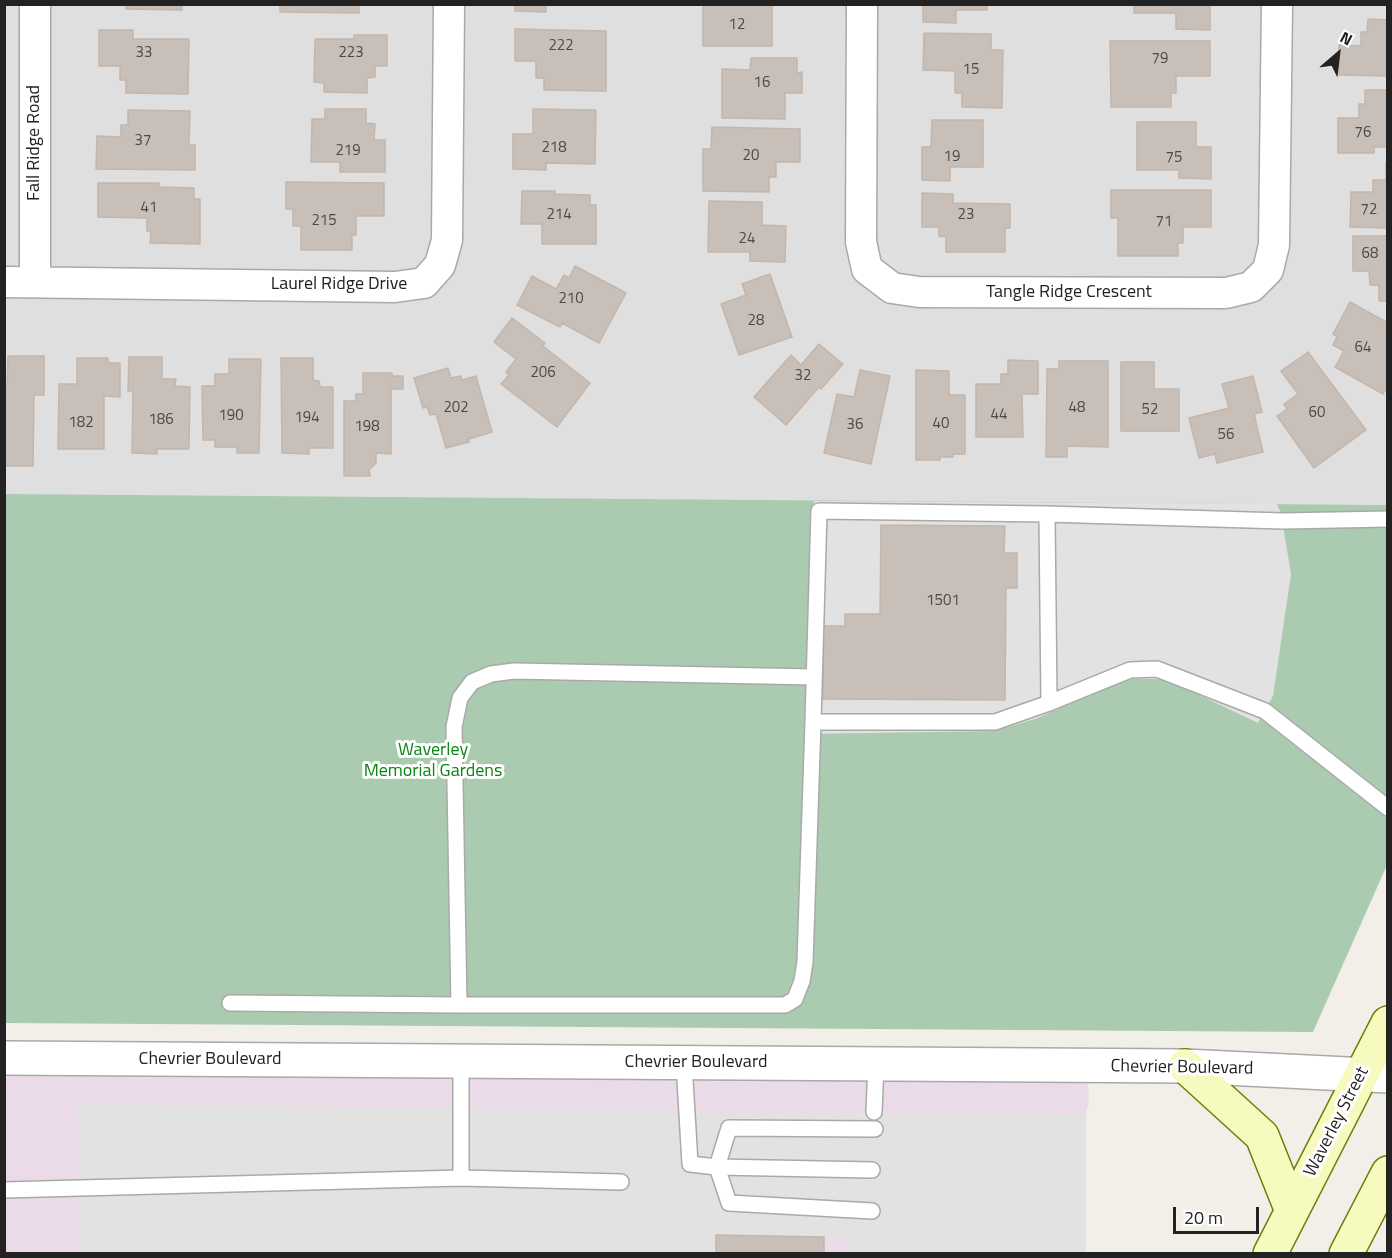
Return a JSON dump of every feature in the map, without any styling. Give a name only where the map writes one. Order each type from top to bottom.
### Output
[{"type":"main road","name":"Waverley Street","points":[[1270,1254],[1292,1211],[1374,1075],[1388,1023]]},
{"type":"main road","points":[[1185,1066],[1262,1136],[1292,1211]]},
{"type":"main road","points":[[1346,1254],[1388,1173]]},
{"type":"street","name":"Fall Ridge Road","points":[[35,4],[35,282]]},
{"type":"street","name":"Laurel Ridge Drive","points":[[4,282],[395,287],[424,283],[440,265],[447,240],[449,4]]},
{"type":"street","name":"Tangle Ridge Crescent","points":[[862,4],[861,242],[867,269],[891,288],[919,292],[1226,293],[1251,287],[1268,270],[1274,246],[1277,4]]},
{"type":"street","name":"Chevrier Boulevard","points":[[4,1058],[1185,1066],[1374,1075]]},
{"type":"lane","points":[[230,1004],[785,1005],[795,999],[802,981],[805,962],[819,511],[1047,514],[1283,521],[1388,519]]},
{"type":"lane","points":[[1047,514],[1049,703]]},
{"type":"lane","points":[[813,722],[995,722],[1130,670],[1157,669],[1265,711],[1388,808]]},
{"type":"lane","points":[[459,1005],[454,727],[460,698],[472,682],[491,674],[514,671],[814,677]]},
{"type":"lane","points":[[461,1061],[461,1178]]},
{"type":"lane","points":[[684,1063],[690,1164],[717,1167],[872,1170]]},
{"type":"lane","points":[[874,1112],[876,1064]]},
{"type":"lane","points":[[872,1211],[729,1203],[717,1167],[729,1128],[874,1129]]},
{"type":"lane","points":[[4,1190],[461,1178],[621,1182]]},
{"type":"shaded area","points":[[5,5],[1387,5],[1387,505],[5,495]]},
{"type":"shaded area","points":[[814,501],[1277,504],[1281,513],[1291,574],[1273,696],[1258,723],[1195,693],[1159,679],[1131,679],[1085,696],[1038,718],[995,731],[804,734]]},
{"type":"shaded area","points":[[5,1058],[1087,1066],[1089,1101],[1086,1115],[1086,1253],[5,1254]]},
{"type":"shaded area","points":[[78,1104],[1086,1115],[1086,1253],[848,1253],[848,1245],[841,1237],[717,1235],[716,1254],[79,1253]]},
{"type":"green space","name":"Waverley Memorial Gardens","points":[[5,494],[1387,505],[1387,865],[1313,1032],[5,1023]]},
{"type":"building","points":[[126,4],[182,4],[182,10],[126,9]]},
{"type":"building","points":[[280,4],[359,4],[359,13],[280,12]]},
{"type":"building","points":[[515,4],[546,4],[546,12],[515,11]]},
{"type":"building","points":[[703,4],[772,4],[772,46],[703,46]]},
{"type":"building","points":[[923,4],[987,4],[987,10],[956,10],[956,23],[923,22]]},
{"type":"building","points":[[1134,4],[1210,4],[1210,30],[1176,29],[1176,13],[1134,13]]},
{"type":"building","points":[[1368,19],[1388,20],[1388,76],[1339,75],[1339,45],[1361,46],[1361,32],[1367,32]]},
{"type":"building","points":[[515,29],[606,31],[606,91],[544,90],[544,78],[536,78],[536,61],[515,61]]},
{"type":"building","points":[[99,30],[133,30],[133,39],[189,39],[188,94],[126,93],[126,80],[120,80],[120,66],[99,66]]},
{"type":"building","points":[[924,33],[991,34],[991,50],[1003,50],[1002,108],[962,107],[962,93],[955,93],[955,71],[923,70]]},
{"type":"building","points":[[354,35],[387,35],[387,66],[375,66],[375,77],[367,78],[367,93],[324,92],[324,83],[314,82],[315,39],[354,39]]},
{"type":"building","points":[[1110,41],[1210,41],[1210,76],[1176,76],[1176,93],[1171,93],[1171,107],[1111,107]]},
{"type":"building","points":[[751,58],[797,58],[797,73],[802,72],[802,93],[785,93],[785,119],[722,118],[722,69],[750,70]]},
{"type":"building","points":[[1365,90],[1388,90],[1388,147],[1374,147],[1374,153],[1338,153],[1338,118],[1359,118],[1359,104],[1365,104]]},
{"type":"building","points":[[325,109],[366,109],[366,123],[375,124],[374,140],[385,140],[385,172],[340,172],[340,162],[311,162],[312,119],[325,119]]},
{"type":"building","points":[[533,109],[596,110],[595,164],[546,163],[546,170],[513,169],[513,134],[533,134]]},
{"type":"building","points":[[128,110],[190,111],[189,145],[195,145],[195,170],[96,169],[97,136],[121,137],[121,125],[128,125]]},
{"type":"building","points":[[932,120],[983,120],[983,167],[950,167],[950,181],[922,180],[922,147],[931,147]]},
{"type":"building","points":[[1137,122],[1196,122],[1196,147],[1211,147],[1211,179],[1179,178],[1179,170],[1137,170]]},
{"type":"building","points":[[712,127],[800,129],[800,162],[776,162],[776,177],[769,177],[769,192],[703,191],[703,149],[711,149]]},
{"type":"building","points":[[1386,162],[1388,163],[1388,228],[1350,227],[1351,192],[1373,192],[1373,180],[1386,180]]},
{"type":"building","points":[[286,182],[384,183],[384,216],[356,216],[356,235],[352,235],[352,250],[301,250],[301,226],[293,226],[293,209],[286,209]]},
{"type":"building","points":[[98,183],[159,183],[159,187],[194,188],[194,199],[200,199],[200,244],[150,243],[151,232],[147,231],[147,218],[98,217]]},
{"type":"building","points":[[1111,190],[1211,190],[1211,227],[1183,227],[1183,243],[1178,243],[1178,256],[1118,256],[1118,218],[1111,218]]},
{"type":"building","points":[[522,191],[555,191],[555,194],[590,195],[590,205],[596,205],[596,244],[542,244],[542,224],[521,224]]},
{"type":"building","points":[[922,193],[953,194],[953,203],[1010,204],[1010,228],[1005,228],[1005,252],[946,252],[946,237],[939,236],[939,227],[922,227]]},
{"type":"building","points":[[709,201],[762,202],[762,225],[786,226],[785,262],[750,261],[750,252],[708,252]]},
{"type":"building","points":[[1353,236],[1388,236],[1388,301],[1379,301],[1379,285],[1370,285],[1369,271],[1353,271]]},
{"type":"building","points":[[575,266],[626,293],[599,343],[562,323],[560,327],[517,305],[532,276],[556,289],[564,275],[569,278]]},
{"type":"building","points":[[770,274],[792,337],[739,355],[721,304],[746,295],[742,284]]},
{"type":"building","points":[[1350,302],[1388,323],[1388,385],[1383,394],[1335,367],[1344,351],[1333,345],[1337,337],[1333,334]]},
{"type":"building","points":[[512,318],[545,343],[543,346],[590,383],[557,427],[501,384],[509,375],[506,372],[516,359],[494,342]]},
{"type":"building","points":[[819,344],[843,364],[821,389],[819,387],[786,425],[754,397],[791,355],[801,365]]},
{"type":"building","points":[[1308,352],[1366,430],[1314,468],[1277,416],[1287,409],[1284,404],[1298,394],[1281,371]]},
{"type":"building","points":[[8,356],[44,356],[44,395],[34,395],[33,466],[4,466],[4,389],[7,389]]},
{"type":"building","points":[[129,357],[162,357],[162,379],[176,379],[175,386],[190,387],[189,449],[157,449],[157,454],[132,453],[133,391],[128,391]]},
{"type":"building","points":[[77,358],[108,358],[108,363],[120,363],[120,397],[104,396],[104,449],[58,449],[59,384],[77,384]]},
{"type":"building","points":[[281,358],[313,358],[313,380],[319,381],[320,387],[333,387],[333,448],[309,448],[309,454],[282,453]]},
{"type":"building","points":[[229,359],[261,359],[259,453],[237,453],[237,447],[215,447],[215,440],[203,440],[202,386],[215,386],[215,374],[229,374]]},
{"type":"building","points":[[1008,360],[1038,361],[1038,394],[1022,394],[1023,437],[976,437],[976,384],[1001,384],[1001,374],[1008,374]]},
{"type":"building","points":[[1059,361],[1108,361],[1108,447],[1067,446],[1067,457],[1046,457],[1047,369],[1059,369]]},
{"type":"building","points":[[1121,362],[1154,362],[1154,389],[1179,389],[1179,431],[1121,431]]},
{"type":"building","points":[[448,368],[451,378],[461,376],[462,380],[476,376],[492,432],[469,439],[469,442],[446,448],[436,414],[430,415],[427,407],[423,408],[414,378]]},
{"type":"building","points":[[860,370],[890,376],[871,464],[824,453],[837,394],[854,397]]},
{"type":"building","points":[[916,370],[949,371],[949,395],[965,395],[965,454],[940,457],[940,460],[916,460]]},
{"type":"building","points":[[363,373],[392,373],[392,376],[403,376],[403,389],[391,389],[391,454],[376,453],[376,463],[369,470],[370,476],[344,476],[344,401],[356,401],[356,394],[363,394]]},
{"type":"building","points":[[1253,376],[1262,412],[1254,414],[1263,452],[1217,463],[1215,454],[1199,458],[1189,418],[1229,408],[1222,384]]},
{"type":"building","points":[[881,525],[1005,526],[1004,553],[1017,553],[1017,588],[1006,588],[1005,700],[823,699],[823,626],[845,626],[845,614],[880,614]]},
{"type":"building","points":[[716,1235],[824,1237],[824,1254],[716,1254]]}]
